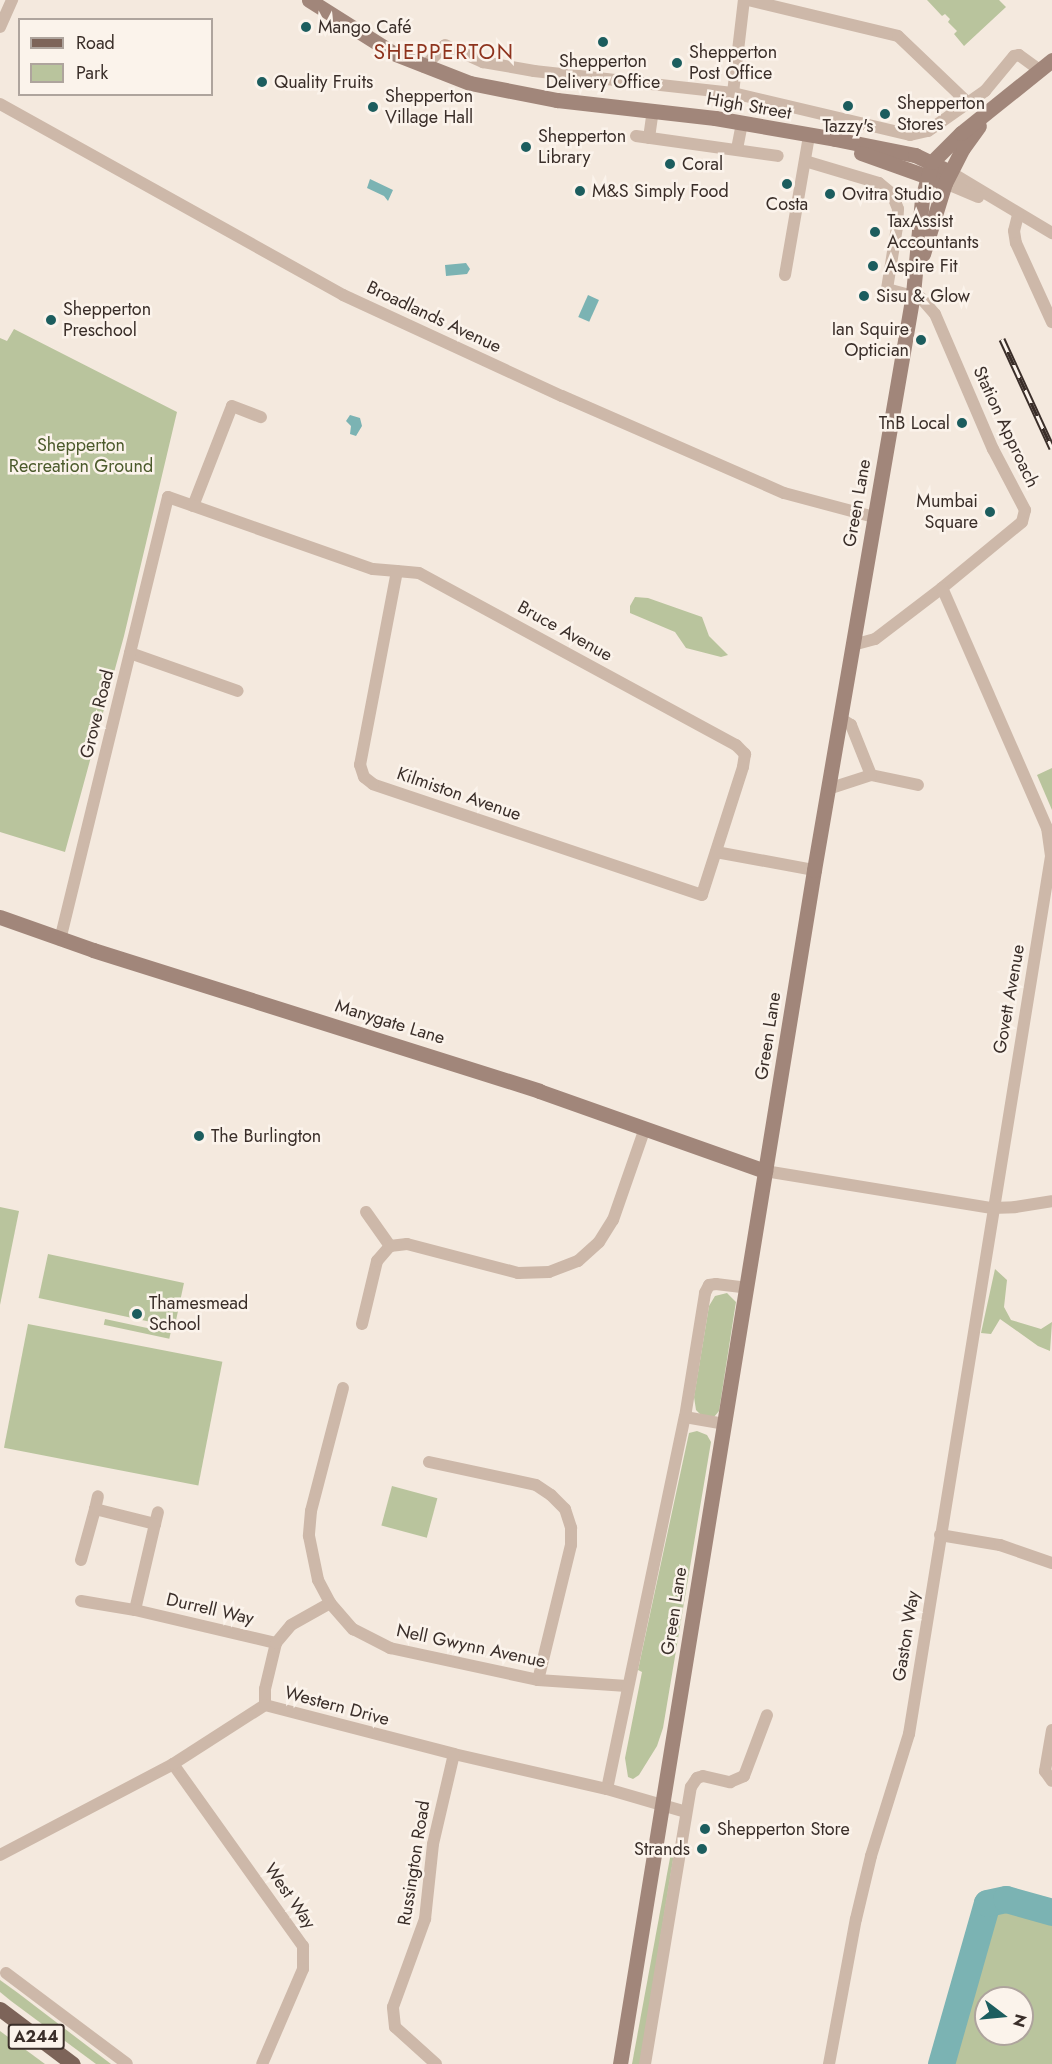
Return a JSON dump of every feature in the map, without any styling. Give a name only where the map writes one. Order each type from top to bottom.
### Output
[{"type":"main road","name":"High Street","points":[[309,0],[393,53],[470,83],[515,93],[742,123],[809,136],[930,169],[948,177]]},
{"type":"main road","points":[[930,169],[961,133],[1046,65]]},
{"type":"main road","name":"Green Lane","points":[[912,294],[948,177],[969,138],[999,104]]},
{"type":"main road","name":"Green Lane","points":[[620,2064],[748,1288],[814,870],[912,294],[921,207],[930,169]]},
{"type":"main road","name":"Manygate Lane","points":[[0,918],[60,940],[421,1052],[765,1171]]},
{"type":"main road","name":"A244","points":[[0,2009],[73,2064]]},
{"type":"street","points":[[0,27],[12,0]]},
{"type":"street","points":[[733,93],[746,0],[898,36],[968,103]]},
{"type":"street","points":[[424,67],[445,45],[483,62],[534,71],[733,93],[910,135],[928,131],[985,92],[1014,56],[1019,55],[1046,65]]},
{"type":"street","name":"Broadlands Avenue","points":[[0,104],[343,294],[562,396],[784,493],[874,517]]},
{"type":"street","points":[[650,138],[653,110]]},
{"type":"street","points":[[737,149],[742,123]]},
{"type":"street","points":[[636,136],[778,156]]},
{"type":"street","points":[[785,275],[809,136]]},
{"type":"street","name":"Station Approach","points":[[805,161],[879,183],[892,194],[898,209],[887,289],[912,294],[928,303],[935,314],[993,449],[1025,510],[1022,522],[942,588],[875,639],[852,645]]},
{"type":"street","points":[[948,177],[1052,233]]},
{"type":"street","points":[[1014,212],[1016,243],[1052,322]]},
{"type":"street","points":[[193,506],[232,405],[261,417]]},
{"type":"street","name":"Bruce Avenue","points":[[168,497],[373,569],[419,573],[736,745],[745,754],[743,767],[716,852]]},
{"type":"street","name":"Grove Road","points":[[60,940],[168,497]]},
{"type":"street","name":"Kilmiston Avenue","points":[[397,571],[360,765],[364,777],[374,784],[702,895],[716,852]]},
{"type":"street","name":"Govett Avenue","points":[[942,588],[1047,828],[1052,846],[992,1208]]},
{"type":"street","points":[[130,653],[238,691]]},
{"type":"street","points":[[840,718],[851,724],[871,775]]},
{"type":"street","points":[[828,789],[871,775],[918,785]]},
{"type":"street","points":[[716,852],[814,870]]},
{"type":"street","points":[[362,1324],[377,1261],[390,1246],[407,1244],[518,1273],[549,1272],[578,1261],[599,1242],[613,1220],[645,1128]]},
{"type":"street","points":[[765,1171],[992,1208],[1052,1201]]},
{"type":"street","name":"Gaston Way","points":[[829,2064],[861,1898],[909,1734],[992,1208]]},
{"type":"street","points":[[366,1212],[390,1246]]},
{"type":"street","name":"Green Lane","points":[[607,1789],[685,1417],[705,1293],[709,1285],[716,1284],[748,1288]]},
{"type":"street","name":"Nell Gwynn Avenue","points":[[343,1388],[311,1511],[309,1536],[318,1580],[330,1603],[353,1629],[390,1648],[538,1680],[627,1686]]},
{"type":"street","points":[[685,1417],[725,1424]]},
{"type":"street","points":[[429,1462],[536,1485],[551,1495],[565,1509],[571,1528],[571,1545],[538,1680]]},
{"type":"street","points":[[81,1560],[98,1496]]},
{"type":"street","points":[[95,1509],[109,1513],[157,1518],[135,1610]]},
{"type":"street","points":[[940,1535],[1000,1545],[1052,1563]]},
{"type":"street","name":"Durrell Way","points":[[81,1601],[135,1610],[276,1643]]},
{"type":"street","points":[[265,1705],[265,1689],[276,1643],[291,1625],[330,1603]]},
{"type":"street","name":"Western Drive","points":[[0,1855],[173,1764],[265,1705],[453,1754],[607,1789],[662,1805]]},
{"type":"street","points":[[645,2064],[691,1787],[697,1778],[708,1776],[730,1782],[744,1776],[767,1715]]},
{"type":"street","points":[[1052,1730],[1045,1772],[1052,1781]]},
{"type":"street","name":"Russington Road","points":[[436,2064],[395,2027],[393,2007],[425,1918],[433,1844],[453,1754]]},
{"type":"street","name":"West Way","points":[[173,1764],[303,1946],[303,1970],[262,2064]]},
{"type":"street","points":[[662,1805],[686,1812]]},
{"type":"street","points":[[6,1973],[127,2064]]},
{"type":"green space","points":[[927,0],[999,0],[1006,7],[964,46],[954,34],[957,31],[948,22],[950,19],[945,14],[942,16]]},
{"type":"green space","name":"Shepperton Recreation Ground","points":[[14,329],[177,412],[124,636],[65,852],[0,832],[0,338],[7,341]]},
{"type":"green space","points":[[635,597],[648,598],[702,617],[709,636],[728,655],[721,657],[686,648],[675,632],[630,613],[630,606]]},
{"type":"green space","points":[[1052,768],[1052,810],[1037,775]]},
{"type":"green space","points":[[0,1207],[19,1211],[0,1305]]},
{"type":"green space","points":[[48,1254],[184,1283],[175,1327],[39,1298]]},
{"type":"green space","points":[[995,1269],[1007,1280],[1004,1307],[1011,1320],[1041,1329],[1052,1322],[1050,1351],[1038,1346],[1000,1319],[991,1334],[981,1333]]},
{"type":"green space","points":[[727,1293],[736,1302],[719,1411],[714,1417],[702,1416],[696,1410],[694,1397],[709,1306],[715,1296]]},
{"type":"green space","points":[[105,1319],[171,1333],[169,1339],[104,1325]]},
{"type":"green space","points":[[28,1324],[222,1362],[198,1485],[4,1448]]},
{"type":"green space","points":[[697,1431],[707,1435],[711,1442],[663,1728],[657,1746],[639,1775],[633,1779],[628,1777],[625,1758],[642,1672],[638,1670],[689,1433]]},
{"type":"green space","points":[[392,1486],[437,1498],[427,1538],[381,1526]]},
{"type":"green space","points":[[672,1847],[675,1848],[640,2064],[632,2064]]},
{"type":"green space","points":[[994,1899],[1052,1918],[1052,2064],[941,2064],[987,1903]]},
{"type":"green space","points":[[0,1980],[111,2064],[96,2064],[11,2001],[0,1992]]},
{"type":"green space","points":[[0,2031],[45,2064],[0,2064]]},
{"type":"water","points":[[370,179],[393,190],[388,201],[384,196],[367,188]]},
{"type":"water","points":[[466,263],[470,269],[467,274],[446,276],[445,265]]},
{"type":"water","points":[[588,295],[599,300],[589,322],[578,317]]},
{"type":"water","points":[[350,415],[360,418],[362,426],[356,436],[350,434],[351,426],[346,421]]},
{"type":"waterway","points":[[941,2064],[987,1903],[1006,1899],[1052,1912]]},
{"type":"railway","points":[[1002,339],[1052,448]]},
{"type":"place","name":"Mango Café","points":[[306,27]]},
{"type":"place","name":"Shepperton Delivery Office","points":[[603,42]]},
{"type":"place","name":"Shepperton Post Office","points":[[677,63]]},
{"type":"place","name":"Quality Fruits","points":[[262,82]]},
{"type":"place","name":"Tazzy's","points":[[848,106]]},
{"type":"place","name":"Shepperton Village Hall","points":[[373,107]]},
{"type":"place","name":"Shepperton Stores","points":[[885,114]]},
{"type":"place","name":"Shepperton Library","points":[[526,147]]},
{"type":"place","name":"Coral","points":[[670,164]]},
{"type":"place","name":"Costa","points":[[787,184]]},
{"type":"place","name":"M&S Simply Food","points":[[580,191]]},
{"type":"place","name":"Ovitra Studio","points":[[830,194]]},
{"type":"place","name":"TaxAssist Accountants","points":[[875,232]]},
{"type":"place","name":"Aspire Fit","points":[[873,266]]},
{"type":"place","name":"Sisu & Glow","points":[[864,296]]},
{"type":"place","name":"Shepperton Preschool","points":[[51,320]]},
{"type":"place","name":"Ian Squire Optician","points":[[921,340]]},
{"type":"place","name":"TnB Local","points":[[962,423]]},
{"type":"place","name":"Mumbai Square","points":[[990,512]]},
{"type":"place","name":"The Burlington","points":[[199,1136]]},
{"type":"place","name":"Thamesmead School","points":[[137,1314]]},
{"type":"place","name":"Shepperton Store","points":[[705,1829]]},
{"type":"place","name":"Strands","points":[[702,1849]]},
{"type":"district","name":"SHEPPERTON","points":[[444,52]]}]
